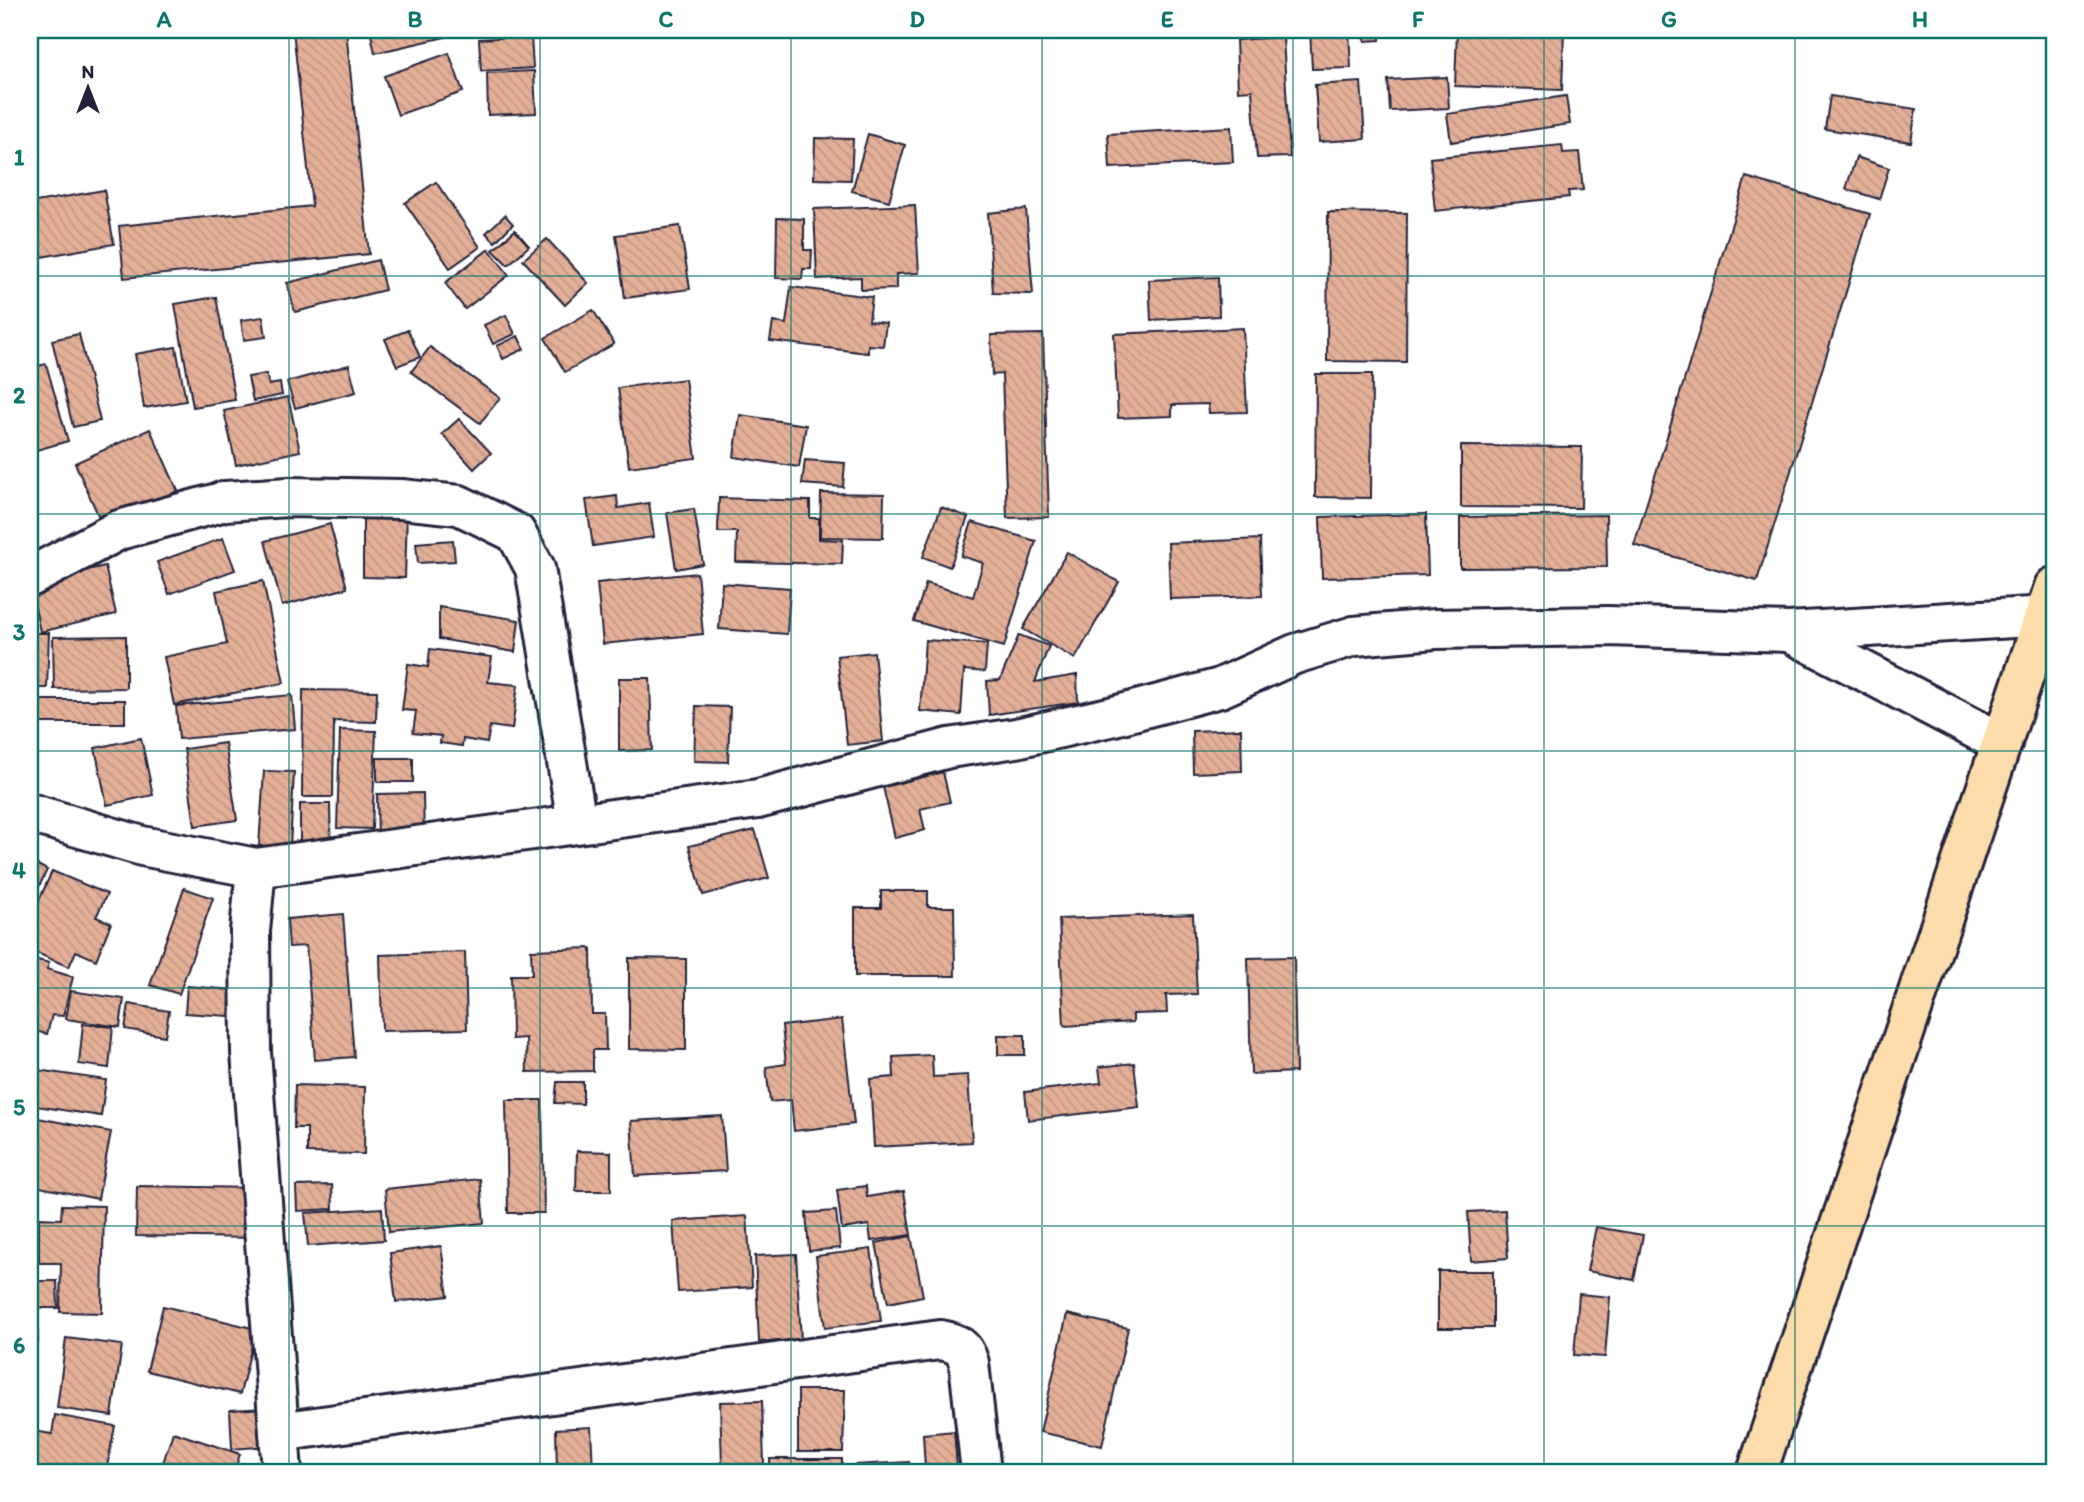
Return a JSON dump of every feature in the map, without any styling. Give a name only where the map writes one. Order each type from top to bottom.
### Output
[{"type":"highway","points":[[1757,1472],[2002,743],[2051,608]]},
{"type":"street","points":[[30,577],[119,530],[225,500],[289,497],[401,499],[459,505],[516,533],[535,568],[577,823]]},
{"type":"street","points":[[30,813],[142,846],[256,868],[758,799],[949,748],[1016,738],[1220,688],[1295,654],[1353,636],[1435,629],[1608,626],[1788,632],[2051,608]]},
{"type":"street","points":[[1788,632],[2002,743]]},
{"type":"street","points":[[256,868],[250,931],[251,1052],[282,1472]]},
{"type":"street","points":[[279,1432],[940,1340],[956,1343],[965,1350],[969,1363],[981,1472]]},
{"type":"building","points":[[293,30],[346,30],[369,254],[124,278],[119,226],[312,206]]},
{"type":"building","points":[[370,30],[476,30],[375,53]]},
{"type":"building","points":[[1310,30],[1349,30],[1351,68],[1312,69]]},
{"type":"building","points":[[1364,30],[1380,30],[1380,40],[1365,41]]},
{"type":"building","points":[[1457,30],[1564,30],[1562,90],[1455,86]]},
{"type":"building","points":[[531,36],[533,68],[481,71],[479,39]]},
{"type":"building","points":[[1283,37],[1290,157],[1257,158],[1252,90],[1238,91],[1236,40]]},
{"type":"building","points":[[449,53],[463,92],[398,115],[384,76]]},
{"type":"building","points":[[534,71],[536,113],[488,115],[487,73]]},
{"type":"building","points":[[1447,77],[1449,108],[1390,111],[1388,80]]},
{"type":"building","points":[[1361,82],[1365,139],[1319,142],[1315,85]]},
{"type":"building","points":[[1566,96],[1570,124],[1451,142],[1447,114]]},
{"type":"building","points":[[1830,96],[1916,109],[1911,142],[1825,129]]},
{"type":"building","points":[[1231,127],[1233,162],[1110,168],[1108,134]]},
{"type":"building","points":[[868,134],[905,145],[889,201],[852,191]]},
{"type":"building","points":[[815,138],[853,139],[851,180],[814,179]]},
{"type":"building","points":[[1562,145],[1563,153],[1579,152],[1583,190],[1568,191],[1569,197],[1435,211],[1430,158]]},
{"type":"building","points":[[1856,157],[1889,168],[1879,199],[1846,189]]},
{"type":"building","points":[[1746,177],[1870,214],[1757,581],[1634,545]]},
{"type":"building","points":[[436,182],[480,247],[450,268],[405,203]]},
{"type":"building","points":[[104,190],[114,244],[30,259],[30,203]]},
{"type":"building","points":[[915,205],[919,273],[896,274],[896,289],[861,290],[861,277],[817,279],[814,209]]},
{"type":"building","points":[[1026,209],[1033,294],[993,293],[988,213]]},
{"type":"building","points":[[1328,212],[1407,213],[1406,362],[1327,361]]},
{"type":"building","points":[[505,215],[513,224],[495,242],[486,233]]},
{"type":"building","points":[[777,218],[804,219],[804,250],[812,250],[811,269],[803,269],[802,279],[776,278]]},
{"type":"building","points":[[680,226],[690,289],[625,298],[616,235]]},
{"type":"building","points":[[515,230],[529,246],[508,265],[493,250]]},
{"type":"building","points":[[547,239],[588,283],[565,305],[523,260]]},
{"type":"building","points":[[489,249],[509,275],[465,309],[445,283]]},
{"type":"building","points":[[378,260],[385,290],[295,312],[287,283]]},
{"type":"building","points":[[1218,277],[1219,316],[1151,320],[1149,280]]},
{"type":"building","points":[[791,287],[872,297],[869,321],[886,323],[883,346],[868,345],[868,353],[770,341],[773,322],[786,324]]},
{"type":"building","points":[[216,297],[235,400],[193,407],[175,304]]},
{"type":"building","points":[[593,310],[614,344],[565,372],[545,338]]},
{"type":"building","points":[[506,315],[515,334],[493,344],[484,325]]},
{"type":"building","points":[[263,317],[266,337],[244,340],[241,320]]},
{"type":"building","points":[[1243,328],[1247,412],[1209,413],[1208,404],[1172,405],[1172,416],[1118,418],[1114,334]]},
{"type":"building","points":[[408,330],[420,357],[397,366],[385,339]]},
{"type":"building","points":[[79,334],[100,421],[73,427],[52,340]]},
{"type":"building","points":[[1043,334],[1049,517],[1007,518],[1002,374],[992,375],[991,335]]},
{"type":"building","points":[[518,336],[524,349],[503,359],[497,346]]},
{"type":"building","points":[[176,347],[186,401],[144,408],[135,354]]},
{"type":"building","points":[[430,347],[500,398],[480,423],[411,372]]},
{"type":"building","points":[[46,364],[68,441],[30,452],[30,368]]},
{"type":"building","points":[[349,365],[356,392],[295,408],[287,382]]},
{"type":"building","points":[[266,374],[269,385],[280,383],[282,395],[253,401],[248,377]]},
{"type":"building","points":[[1316,374],[1372,374],[1371,498],[1315,497]]},
{"type":"building","points":[[685,379],[696,458],[629,467],[618,388]]},
{"type":"building","points":[[288,397],[300,451],[236,465],[224,411]]},
{"type":"building","points":[[740,415],[806,425],[799,467],[734,457]]},
{"type":"building","points":[[459,419],[491,453],[474,469],[442,434]]},
{"type":"building","points":[[150,429],[178,491],[102,524],[75,463]]},
{"type":"building","points":[[1461,446],[1582,447],[1581,508],[1461,507]]},
{"type":"building","points":[[805,460],[845,463],[843,487],[802,484]]},
{"type":"building","points":[[821,493],[884,494],[883,538],[820,537]]},
{"type":"building","points":[[617,496],[618,508],[649,503],[654,537],[593,546],[586,500]]},
{"type":"building","points":[[719,498],[810,501],[810,518],[819,518],[819,539],[843,540],[842,564],[736,562],[737,532],[718,532]]},
{"type":"building","points":[[941,507],[968,517],[950,567],[923,557]]},
{"type":"building","points":[[694,509],[703,564],[676,569],[667,513]]},
{"type":"building","points":[[363,512],[407,512],[405,578],[363,577]]},
{"type":"building","points":[[1426,514],[1428,575],[1322,578],[1320,517]]},
{"type":"building","points":[[1606,515],[1607,567],[1460,568],[1460,517]]},
{"type":"building","points":[[972,522],[1036,541],[1004,647],[914,621],[926,583],[973,597],[983,563],[961,556]]},
{"type":"building","points":[[330,524],[347,588],[282,606],[265,541]]},
{"type":"building","points":[[223,538],[235,570],[169,594],[157,562]]},
{"type":"building","points":[[1260,539],[1262,596],[1170,599],[1168,543]]},
{"type":"building","points":[[453,540],[455,561],[418,563],[416,543]]},
{"type":"building","points":[[1067,552],[1119,582],[1075,659],[1023,629]]},
{"type":"building","points":[[105,566],[116,614],[40,632],[30,583]]},
{"type":"building","points":[[697,573],[703,634],[603,644],[597,583]]},
{"type":"building","points":[[263,581],[284,683],[174,705],[164,657],[227,644],[216,591]]},
{"type":"building","points":[[722,583],[790,588],[787,634],[719,629]]},
{"type":"building","points":[[439,607],[519,620],[515,652],[439,639]]},
{"type":"building","points":[[30,633],[49,633],[47,688],[30,688]]},
{"type":"building","points":[[1019,635],[1049,646],[1035,682],[1077,675],[1078,702],[989,715],[987,681],[1000,680]]},
{"type":"building","points":[[126,636],[126,688],[54,689],[53,637]]},
{"type":"building","points":[[925,640],[987,644],[985,672],[964,670],[961,715],[920,711]]},
{"type":"building","points":[[430,649],[492,657],[488,682],[518,685],[512,729],[490,726],[487,743],[463,739],[462,746],[440,743],[441,736],[413,733],[416,711],[402,710],[408,664],[428,667]]},
{"type":"building","points":[[874,652],[883,741],[847,745],[837,656]]},
{"type":"building","points":[[619,678],[650,678],[652,750],[619,751]]},
{"type":"building","points":[[303,690],[377,691],[376,722],[334,721],[333,797],[302,797]]},
{"type":"building","points":[[292,695],[295,729],[179,739],[176,706]]},
{"type":"building","points":[[30,700],[125,700],[125,723],[30,723]]},
{"type":"building","points":[[696,706],[730,707],[728,762],[694,761]]},
{"type":"building","points":[[1241,729],[1242,771],[1193,773],[1192,731]]},
{"type":"building","points":[[340,730],[376,731],[372,829],[337,828]]},
{"type":"building","points":[[141,738],[153,795],[107,805],[95,748]]},
{"type":"building","points":[[225,743],[237,820],[195,826],[184,749]]},
{"type":"building","points":[[377,758],[413,758],[413,782],[377,782]]},
{"type":"building","points":[[264,771],[294,772],[290,848],[259,846]]},
{"type":"building","points":[[943,772],[950,802],[920,809],[925,830],[895,838],[883,787]]},
{"type":"building","points":[[423,793],[424,843],[378,843],[377,794]]},
{"type":"building","points":[[300,804],[330,804],[331,851],[300,851]]},
{"type":"building","points":[[755,830],[769,878],[703,895],[689,846]]},
{"type":"building","points":[[30,861],[47,870],[30,905]]},
{"type":"building","points":[[52,871],[107,894],[96,917],[111,923],[96,960],[76,951],[69,967],[30,950],[30,921]]},
{"type":"building","points":[[184,888],[213,898],[179,994],[150,985]]},
{"type":"building","points":[[881,891],[928,891],[928,907],[954,907],[955,976],[855,976],[855,908],[881,908]]},
{"type":"building","points":[[343,914],[354,1057],[315,1060],[306,946],[289,947],[287,919]]},
{"type":"building","points":[[1193,914],[1197,994],[1166,995],[1167,1013],[1133,1014],[1133,1022],[1064,1026],[1059,919]]},
{"type":"building","points":[[591,948],[592,1014],[605,1014],[606,1050],[593,1050],[593,1071],[527,1072],[526,1038],[512,1039],[511,975],[532,975],[531,950]]},
{"type":"building","points":[[465,952],[467,1029],[382,1031],[380,955]]},
{"type":"building","points":[[1294,957],[1296,1072],[1251,1074],[1248,958]]},
{"type":"building","points":[[30,958],[49,963],[47,969],[73,977],[63,1016],[52,1015],[47,1034],[35,1031],[31,1046]]},
{"type":"building","points":[[629,958],[686,959],[686,1050],[629,1049]]},
{"type":"building","points":[[187,986],[232,990],[229,1016],[185,1013]]},
{"type":"building","points":[[71,991],[124,999],[120,1027],[66,1019]]},
{"type":"building","points":[[129,1004],[169,1011],[165,1036],[125,1029]]},
{"type":"building","points":[[842,1019],[854,1124],[794,1131],[791,1100],[770,1102],[766,1067],[786,1064],[782,1026]]},
{"type":"building","points":[[83,1024],[113,1027],[109,1068],[79,1064]]},
{"type":"building","points":[[998,1035],[1025,1035],[1025,1055],[998,1055]]},
{"type":"building","points":[[932,1055],[933,1077],[968,1075],[972,1142],[874,1147],[870,1079],[894,1077],[893,1057]]},
{"type":"building","points":[[1134,1063],[1139,1107],[1028,1120],[1025,1092],[1101,1083],[1099,1067]]},
{"type":"building","points":[[30,1069],[106,1080],[101,1116],[30,1105]]},
{"type":"building","points":[[557,1082],[583,1082],[583,1104],[555,1103]]},
{"type":"building","points":[[295,1085],[365,1087],[364,1154],[307,1153],[307,1128],[294,1128]]},
{"type":"building","points":[[506,1100],[542,1100],[544,1213],[508,1213]]},
{"type":"building","points":[[722,1116],[726,1171],[635,1176],[631,1121]]},
{"type":"building","points":[[38,1118],[111,1132],[98,1199],[30,1185],[30,1134],[34,1134]]},
{"type":"building","points":[[577,1151],[611,1152],[611,1191],[576,1191]]},
{"type":"building","points":[[480,1179],[484,1223],[389,1232],[385,1189]]},
{"type":"building","points":[[332,1185],[333,1209],[297,1211],[296,1186]]},
{"type":"building","points":[[137,1186],[256,1188],[256,1238],[136,1236]]},
{"type":"building","points":[[866,1186],[867,1197],[904,1191],[911,1235],[871,1241],[869,1225],[842,1229],[837,1190]]},
{"type":"building","points":[[62,1205],[104,1206],[102,1313],[60,1312],[61,1263],[39,1263],[39,1218],[61,1219]]},
{"type":"building","points":[[30,1207],[38,1207],[36,1237],[30,1237]]},
{"type":"building","points":[[382,1208],[384,1240],[308,1246],[305,1213]]},
{"type":"building","points":[[1505,1210],[1508,1258],[1471,1261],[1468,1212]]},
{"type":"building","points":[[836,1211],[840,1248],[809,1251],[806,1213]]},
{"type":"building","points":[[747,1216],[752,1287],[678,1292],[673,1221]]},
{"type":"building","points":[[1596,1227],[1643,1235],[1634,1280],[1587,1271]]},
{"type":"building","points":[[911,1236],[923,1296],[888,1303],[876,1243]]},
{"type":"building","points":[[441,1246],[448,1296],[396,1302],[390,1253]]},
{"type":"building","points":[[871,1249],[881,1321],[825,1328],[816,1256]]},
{"type":"building","points":[[796,1254],[801,1340],[759,1342],[755,1256]]},
{"type":"building","points":[[1438,1271],[1493,1271],[1493,1328],[1438,1328]]},
{"type":"building","points":[[30,1281],[57,1281],[58,1308],[30,1308]]},
{"type":"building","points":[[1579,1294],[1610,1297],[1605,1357],[1574,1355]]},
{"type":"building","points":[[163,1306],[256,1329],[240,1394],[147,1371]]},
{"type":"building","points":[[30,1310],[37,1310],[38,1343],[30,1343]]},
{"type":"building","points":[[1067,1314],[1128,1328],[1102,1446],[1040,1432]]},
{"type":"building","points":[[66,1338],[122,1345],[112,1416],[57,1408]]},
{"type":"building","points":[[798,1390],[845,1390],[843,1452],[798,1452]]},
{"type":"building","points":[[762,1401],[764,1464],[722,1465],[720,1402]]},
{"type":"building","points":[[268,1408],[269,1446],[232,1449],[230,1410]]},
{"type":"building","points":[[55,1415],[115,1426],[106,1472],[42,1472],[42,1469],[30,1467],[33,1431],[52,1434]]},
{"type":"building","points":[[591,1427],[593,1472],[557,1472],[556,1429]]},
{"type":"building","points":[[954,1431],[957,1467],[925,1469],[923,1434]]},
{"type":"building","points":[[173,1432],[240,1454],[234,1472],[173,1472],[161,1469]]},
{"type":"building","points":[[770,1459],[842,1459],[842,1472],[770,1472]]},
{"type":"building","points":[[909,1462],[910,1472],[854,1472],[854,1465]]},
{"type":"building","points":[[428,1467],[428,1472],[361,1472],[361,1469]]}]
